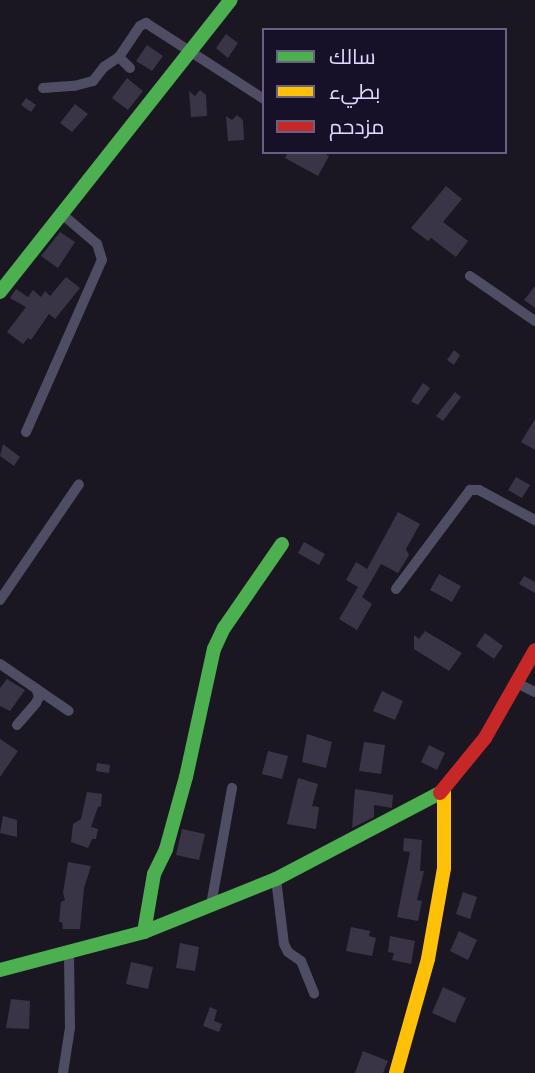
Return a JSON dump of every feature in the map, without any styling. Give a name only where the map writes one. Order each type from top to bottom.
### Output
[{"type":"street","points":[[0,292],[189,53],[225,1]]},
{"type":"street","points":[[43,88],[75,86],[93,81],[104,67],[120,57],[140,26],[146,23],[262,98]]},
{"type":"street","points":[[120,57],[130,68]]},
{"type":"street","points":[[26,432],[102,260],[97,244],[63,215]]},
{"type":"street","points":[[470,276],[535,321]]},
{"type":"street","points":[[0,600],[79,484]]},
{"type":"street","points":[[396,589],[470,490],[479,490],[535,520]]},
{"type":"street","points":[[144,933],[154,874],[166,849],[186,777],[214,649],[224,628],[282,544]]},
{"type":"street","points":[[0,970],[144,933],[276,879],[444,791],[485,738],[535,650]]},
{"type":"street","points":[[0,663],[69,711]]},
{"type":"street","points":[[517,682],[535,692]]},
{"type":"street","points":[[17,725],[39,697],[36,688]]},
{"type":"street","points":[[211,905],[232,788]]},
{"type":"street","points":[[396,1073],[428,959],[444,868],[444,791]]},
{"type":"street","points":[[276,879],[284,944],[288,952],[301,961],[314,993]]},
{"type":"street","points":[[63,1073],[70,1028],[69,953]]},
{"type":"building","points":[[226,34],[238,43],[228,58],[216,48]]},
{"type":"building","points":[[147,45],[163,56],[152,71],[136,61]]},
{"type":"building","points":[[127,78],[143,91],[128,110],[112,98]]},
{"type":"building","points":[[200,90],[206,95],[207,116],[191,117],[189,91],[195,96]]},
{"type":"building","points":[[26,98],[36,105],[31,112],[21,105]]},
{"type":"building","points":[[75,104],[88,114],[72,132],[60,123]]},
{"type":"building","points":[[237,115],[243,120],[244,140],[228,141],[226,116],[232,120]]},
{"type":"building","points":[[287,154],[329,156],[318,176],[285,158]]},
{"type":"building","points":[[446,186],[462,199],[443,222],[468,241],[456,257],[431,238],[428,241],[411,228]]},
{"type":"building","points":[[60,232],[75,242],[58,268],[41,256]]},
{"type":"building","points":[[66,277],[80,288],[55,319],[49,314],[31,340],[28,338],[23,344],[7,332],[26,307],[10,298],[16,289],[28,297],[33,290],[41,297],[45,291],[50,296]]},
{"type":"building","points":[[535,286],[535,308],[524,300]]},
{"type":"building","points":[[454,350],[460,355],[454,365],[447,360]]},
{"type":"building","points":[[423,383],[430,388],[418,405],[411,401]]},
{"type":"building","points":[[455,392],[461,397],[443,421],[436,416]]},
{"type":"building","points":[[535,419],[535,450],[521,442]]},
{"type":"building","points":[[3,444],[20,457],[14,466],[0,456]]},
{"type":"building","points":[[516,477],[530,485],[522,498],[508,490]]},
{"type":"building","points":[[398,512],[420,524],[406,549],[409,555],[398,573],[381,564],[362,597],[372,604],[357,630],[339,619],[358,587],[346,580],[356,562],[367,569]]},
{"type":"building","points":[[304,542],[325,554],[319,565],[298,553]]},
{"type":"building","points":[[439,574],[461,586],[452,602],[430,590]]},
{"type":"building","points":[[524,576],[535,582],[535,593],[519,584]]},
{"type":"building","points":[[425,631],[462,653],[449,671],[414,649],[414,635],[419,639]]},
{"type":"building","points":[[485,633],[503,646],[494,659],[476,646]]},
{"type":"building","points":[[7,679],[25,690],[10,711],[0,706],[0,688]]},
{"type":"building","points":[[382,691],[403,701],[395,720],[373,711]]},
{"type":"building","points":[[307,734],[332,742],[326,768],[302,762]]},
{"type":"building","points":[[0,739],[18,751],[0,777]]},
{"type":"building","points":[[364,742],[385,745],[381,774],[359,771]]},
{"type":"building","points":[[429,745],[445,753],[437,770],[421,762]]},
{"type":"building","points":[[268,751],[288,756],[282,779],[262,774]]},
{"type":"building","points":[[97,763],[110,765],[109,773],[96,771]]},
{"type":"building","points":[[298,778],[318,784],[312,806],[319,807],[316,829],[287,824]]},
{"type":"building","points":[[355,789],[393,795],[392,808],[374,805],[374,817],[352,828]]},
{"type":"building","points":[[87,792],[102,794],[101,806],[98,807],[91,827],[98,829],[96,839],[92,839],[88,848],[71,842],[73,824],[81,819]]},
{"type":"building","points":[[3,816],[17,820],[17,837],[0,833]]},
{"type":"building","points":[[182,829],[205,834],[199,860],[176,855]]},
{"type":"building","points":[[404,838],[422,840],[420,871],[424,871],[417,900],[422,901],[418,921],[397,917],[410,852],[403,851]]},
{"type":"building","points":[[68,862],[91,866],[84,888],[80,929],[63,929],[62,922],[59,922],[61,902],[65,900],[63,893]]},
{"type":"building","points":[[463,892],[477,897],[470,919],[456,914]]},
{"type":"building","points":[[351,927],[370,931],[369,936],[376,938],[372,956],[346,951]]},
{"type":"building","points":[[459,931],[477,940],[468,960],[450,951]]},
{"type":"building","points":[[390,936],[415,941],[411,964],[392,960],[394,953],[388,952]]},
{"type":"building","points":[[180,943],[199,947],[195,971],[176,968]]},
{"type":"building","points":[[131,962],[153,967],[148,989],[126,984]]},
{"type":"building","points":[[443,987],[466,998],[455,1023],[432,1013]]},
{"type":"building","points":[[11,999],[30,1001],[29,1029],[6,1028]]},
{"type":"building","points":[[210,1007],[217,1010],[214,1021],[222,1024],[219,1032],[203,1026]]},
{"type":"building","points":[[363,1051],[388,1061],[383,1073],[355,1073]]},
{"type":"traffic: fast","points":[[0,292],[231,0]]},
{"type":"traffic: fast","points":[[144,932],[154,874],[166,849],[186,777],[214,649],[224,628],[282,544]]},
{"type":"traffic: fast","points":[[0,970],[144,932],[276,879],[440,793]]},
{"type":"traffic: slow","points":[[396,1073],[428,959],[444,868],[444,791]]},
{"type":"traffic: jam","points":[[440,793],[485,738],[535,650]]}]
